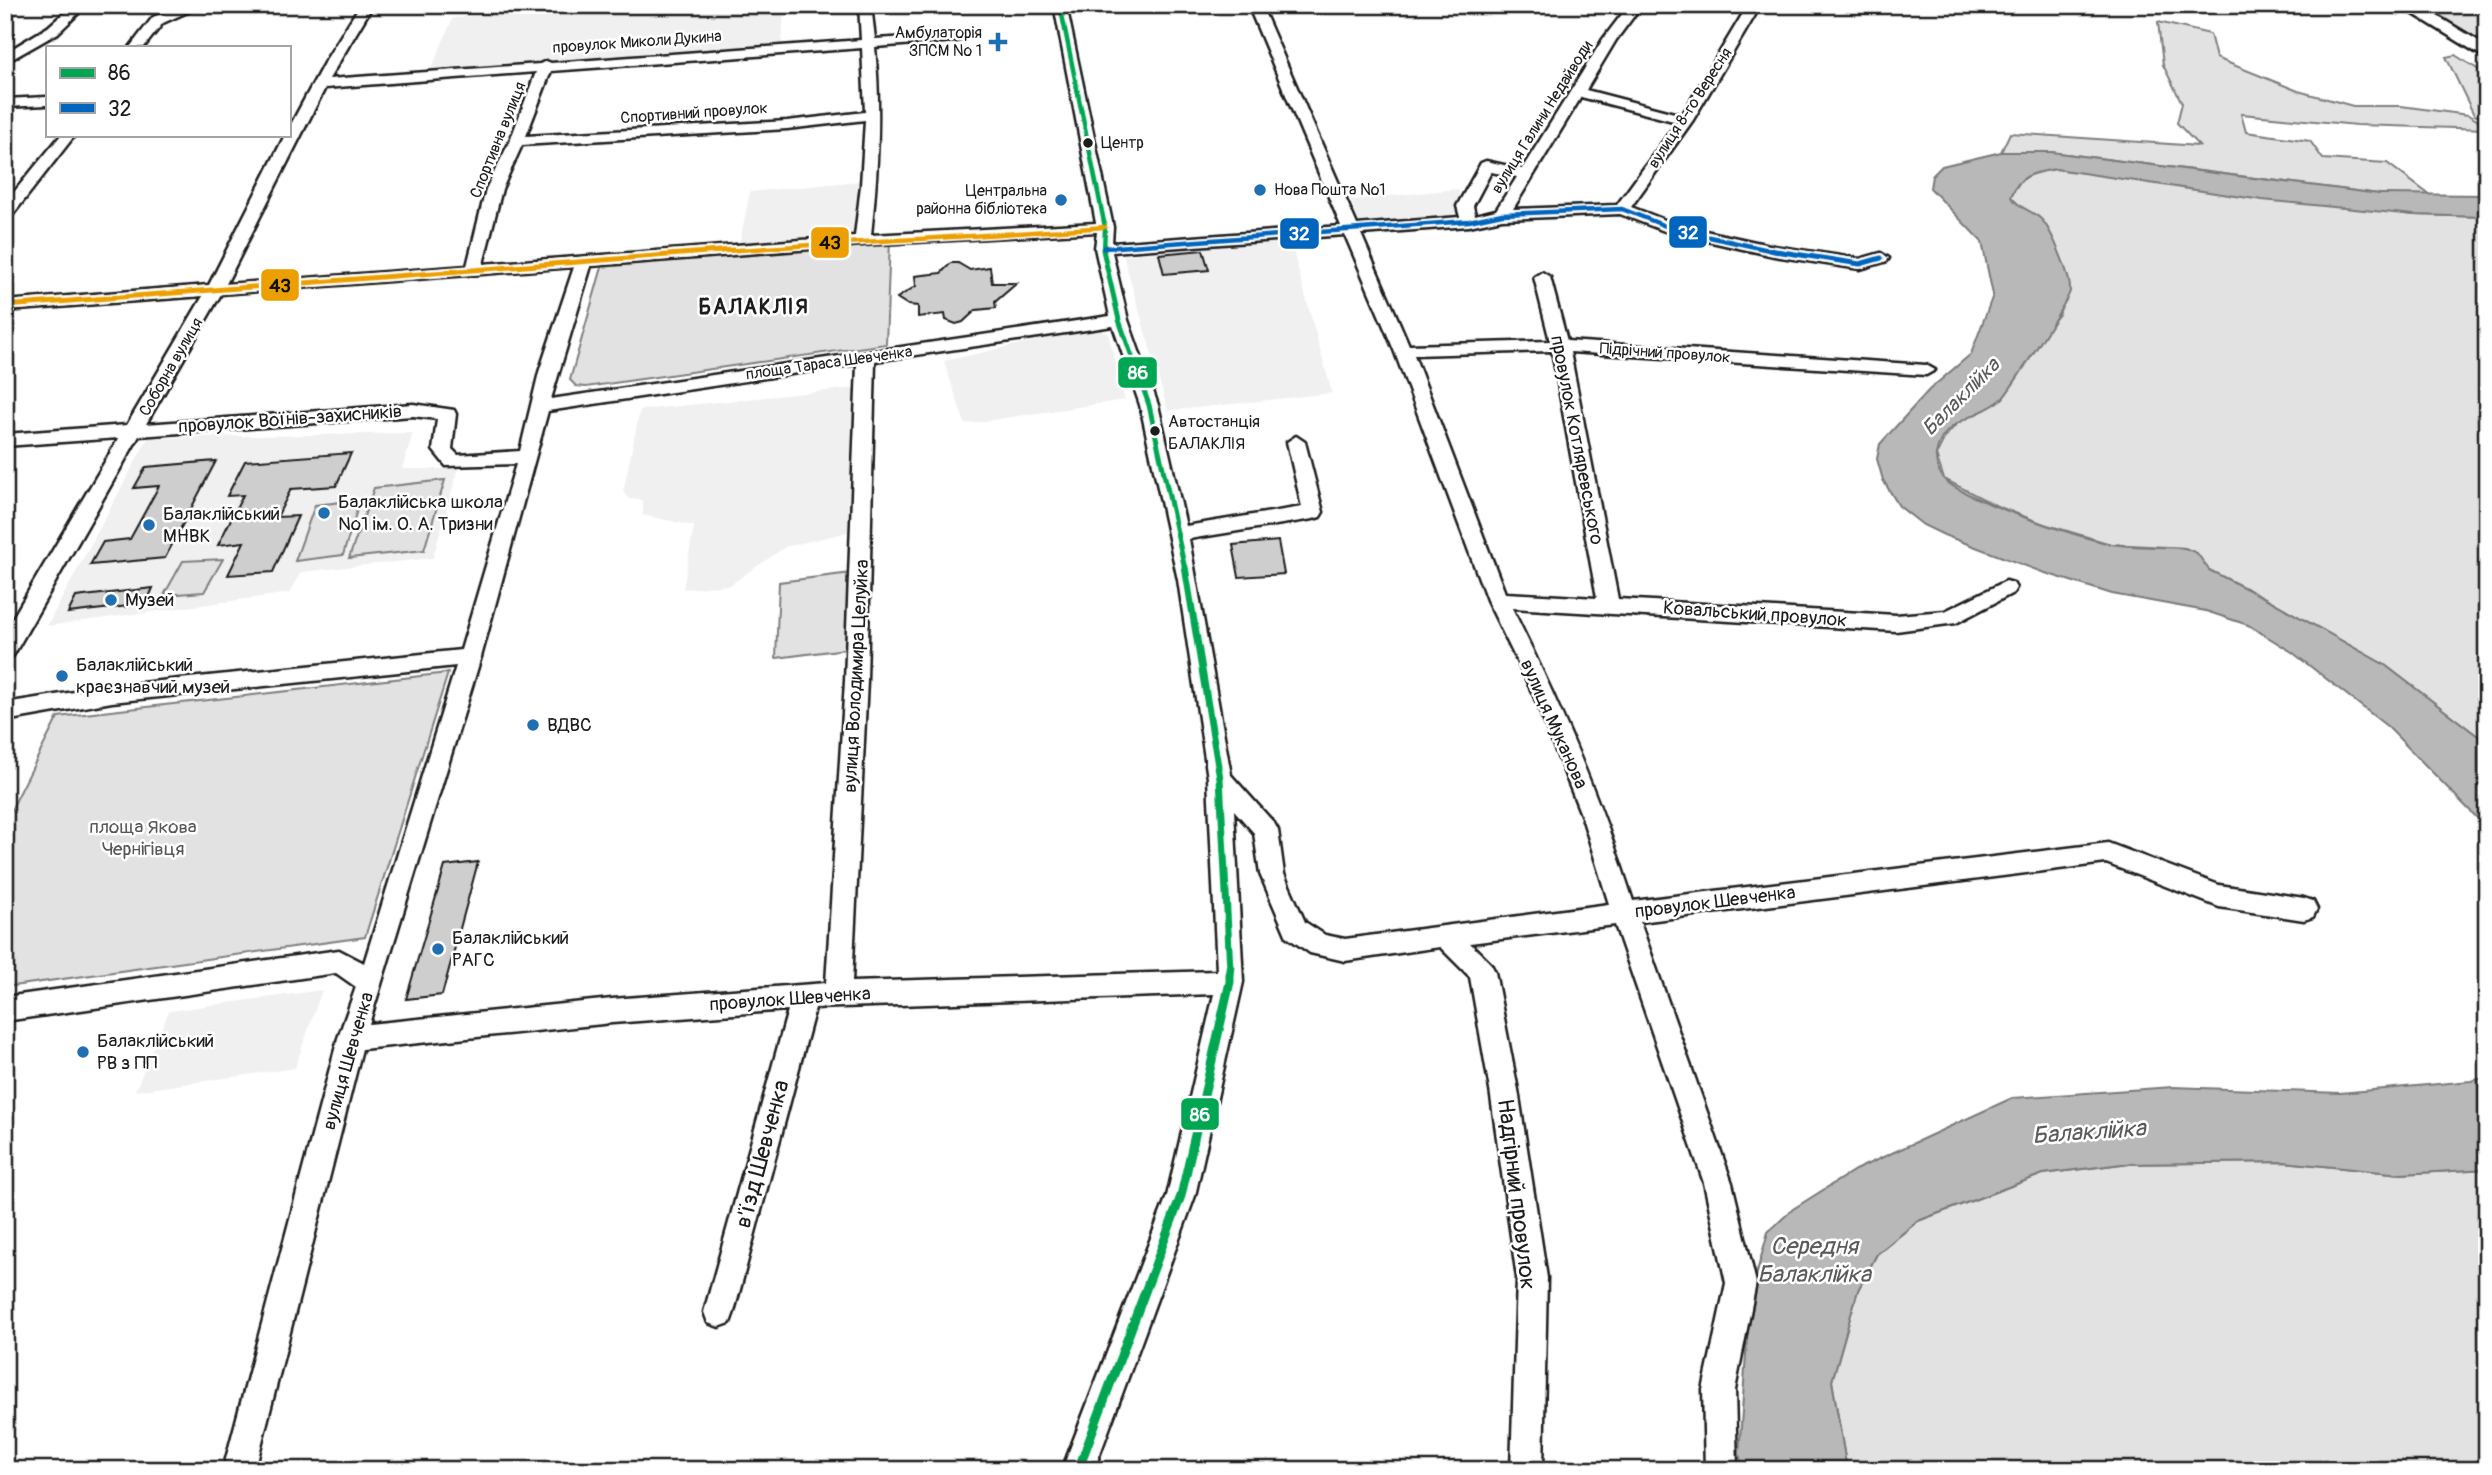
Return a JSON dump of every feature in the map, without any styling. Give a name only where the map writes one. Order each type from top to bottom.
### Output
[{"type":"main road","points":[[2407,5],[2487,54]]},
{"type":"street","points":[[5,60],[53,30],[81,5]]},
{"type":"street","points":[[138,46],[158,19],[197,5]]},
{"type":"street","name":"Соборна вулиця","points":[[5,650],[216,288],[285,149],[367,5]]},
{"type":"street","points":[[862,240],[869,185],[872,115],[865,5]]},
{"type":"street","points":[[1060,5],[1119,320],[1149,405],[1188,580],[1220,778],[1230,982],[1181,1196],[1078,1470]]},
{"type":"street","name":"вулиця Муканова","points":[[1254,5],[1403,350],[1497,600],[1545,696],[1594,817],[1624,913],[1718,1183],[1741,1283],[1718,1390],[1721,1470]]},
{"type":"street","name":"вулиця Галини Недайводи","points":[[1502,214],[1610,39],[1636,5]]},
{"type":"street","name":"вулиця 8-го Вересня","points":[[1622,209],[1686,120],[1755,5]]},
{"type":"street","name":"провулок Миколи Дукина","points":[[321,84],[546,65],[956,37]]},
{"type":"street","name":"Спортивна вулиця","points":[[474,269],[494,189],[517,141],[546,65]]},
{"type":"street","points":[[1577,92],[1686,120]]},
{"type":"street","points":[[5,103],[46,101]]},
{"type":"street","name":"Спортивний провулок","points":[[517,141],[787,125],[872,115]]},
{"type":"street","points":[[5,214],[67,136]]},
{"type":"street","points":[[1469,221],[1465,206],[1486,166],[1528,175]]},
{"type":"street","points":[[5,306],[862,240],[1015,234],[1104,238],[1352,229],[1469,221],[1502,214],[1622,209],[1673,229],[1774,251],[1860,264],[1881,258]]},
{"type":"street","points":[[5,712],[112,694],[471,657],[528,457],[539,407],[584,261]]},
{"type":"street","name":"провулок Котляревського","points":[[1542,277],[1560,346],[1609,605]]},
{"type":"street","name":"площа Тараса Шевченка","points":[[539,407],[636,390],[866,359],[1119,320]]},
{"type":"street","name":"Підрічний провулок","points":[[1403,350],[1560,346],[1926,370]]},
{"type":"street","name":"вулиця Володимира Целуйка","points":[[839,994],[839,937],[847,860],[864,532],[866,359]]},
{"type":"street","name":"провулок Воїнів-захисників","points":[[5,440],[413,411],[447,414],[442,450],[453,462],[528,457]]},
{"type":"street","points":[[1178,534],[1313,512],[1296,442]]},
{"type":"street","name":"Ковальський провулок","points":[[1497,600],[1896,623],[1949,618],[2006,588]]},
{"type":"street","name":"вулиця Шевченка","points":[[239,1470],[351,1038],[371,982],[471,657]]},
{"type":"street","name":"провулок Шевченка","points":[[1220,778],[1266,830],[1272,874],[1296,929],[1319,945],[1345,950],[1445,935],[2108,853],[2136,866],[2219,895],[2304,909]]},
{"type":"street","name":"Надгірний провулок","points":[[1445,935],[1482,972],[1504,1090],[1532,1279],[1527,1470]]},
{"type":"street","points":[[5,1009],[339,961],[371,982]]},
{"type":"street","name":"провулок Шевченка","points":[[351,1038],[612,1011],[805,996],[1230,982]]},
{"type":"street","name":"в'їзд Шевченка","points":[[719,1312],[805,996]]},
{"type":"shaded area","points":[[619,5],[784,5],[782,45],[431,70],[453,18]]},
{"type":"shaded area","points":[[860,181],[855,234],[850,238],[739,246],[750,192]]},
{"type":"shaded area","points":[[1458,189],[1462,217],[1360,226],[1351,200]]},
{"type":"shaded area","points":[[1290,240],[1332,393],[1168,411],[1123,255]]},
{"type":"shaded area","points":[[1093,328],[1108,333],[1125,400],[965,424],[944,361]]},
{"type":"shaded area","points":[[855,388],[848,532],[785,547],[730,585],[683,589],[694,526],[643,515],[643,500],[629,499],[623,492],[640,410]]},
{"type":"shaded area","name":"Балаклійська школа №1 ім. О. А. Тризни","points":[[413,433],[402,469],[458,469],[433,558],[301,572],[290,593],[47,626],[148,438]]},
{"type":"shaded area","points":[[322,990],[295,1068],[135,1091],[169,1011]]},
{"type":"green space","points":[[2419,5],[2487,5],[2487,47]]},
{"type":"green space","points":[[2158,22],[2210,34],[2216,58],[2298,91],[2353,106],[2401,106],[2468,115],[2487,126],[2487,129],[2357,125],[2241,114],[2246,132],[2310,141],[2323,159],[2387,163],[2431,196],[2379,194],[2051,152],[2001,152],[2010,133],[2199,146],[2177,123],[2182,103],[2163,65]]},
{"type":"green space","points":[[2455,55],[2487,75],[2487,120],[2474,115],[2446,57]]},
{"type":"green space","points":[[2056,169],[2414,215],[2487,217],[2487,743],[2385,665],[2209,570],[2185,548],[2111,544],[2044,524],[1997,506],[1944,479],[1936,455],[1945,437],[1960,420],[2002,399],[2060,313],[2021,207],[2011,197],[2023,179]]},
{"type":"green space","points":[[890,240],[886,344],[586,387],[576,386],[570,380],[604,260]]},
{"type":"green space","points":[[445,480],[424,550],[349,558],[374,488]]},
{"type":"green space","points":[[360,500],[343,555],[295,561],[315,505]]},
{"type":"green space","points":[[223,559],[204,592],[164,595],[183,561]]},
{"type":"green space","points":[[852,573],[853,648],[776,658],[779,582]]},
{"type":"green space","name":"площа Якова Чернігівця","points":[[448,673],[365,937],[5,987],[5,822],[58,717]]},
{"type":"green space","points":[[2284,1162],[2401,1174],[2487,1169],[2487,1470],[1847,1470],[1832,1381],[1858,1290],[1877,1254],[1918,1221],[2043,1174],[2122,1164]]},
{"type":"water","name":"Балаклійка","points":[[2001,152],[2051,152],[2379,194],[2487,195],[2487,217],[2414,215],[2262,200],[2056,169],[2028,176],[2018,183],[2011,197],[2044,223],[2064,264],[2070,291],[2051,326],[2003,398],[1947,432],[1940,442],[1936,457],[1942,477],[1955,487],[2023,517],[2111,544],[2185,548],[2197,553],[2209,570],[2385,665],[2487,743],[2487,828],[2388,727],[2292,652],[2248,625],[2206,611],[2112,594],[2042,572],[1944,535],[1923,525],[1899,506],[1883,480],[1877,459],[1880,444],[1929,390],[1971,354],[1993,295],[1982,242],[1930,188],[1932,176],[1942,166]]},
{"type":"water","name":"Середня Балаклійка","points":[[2487,1077],[2487,1169],[2401,1174],[2284,1162],[2122,1164],[2043,1174],[1918,1221],[1877,1254],[1858,1290],[1832,1381],[1847,1470],[1743,1470],[1739,1454],[1750,1297],[1768,1232],[1793,1209],[1855,1170],[2012,1098],[2173,1087],[2340,1093],[2471,1081]]},
{"type":"building","points":[[1203,250],[1209,270],[1164,274],[1159,254]]},
{"type":"building","points":[[951,263],[958,263],[970,270],[990,267],[992,283],[1017,283],[995,302],[996,308],[976,310],[963,322],[956,324],[946,320],[945,314],[918,317],[918,306],[908,305],[897,298],[916,286],[915,276],[941,273]]},
{"type":"building","points":[[351,453],[336,486],[291,489],[277,517],[298,516],[273,572],[228,575],[244,542],[218,545],[243,495],[227,496],[245,461]]},
{"type":"building","points":[[216,461],[165,558],[90,565],[103,542],[130,539],[159,486],[134,488],[146,467]]},
{"type":"building","points":[[1278,541],[1284,574],[1239,577],[1233,545]]},
{"type":"building","name":"Музей","points":[[153,588],[146,604],[68,613],[76,597]]},
{"type":"building","name":"Балаклійський РАГС","points":[[478,862],[442,995],[406,999],[445,866]]},
{"type":"transit line","name":"86","points":[[1060,5],[1105,227],[1103,248],[1119,320],[1149,405],[1188,580],[1220,778],[1230,982],[1181,1196],[1078,1470]]},
{"type":"transit line","name":"32","points":[[1103,248],[1469,221],[1502,214],[1622,209],[1673,229],[1774,251],[1860,264],[1881,258]]},
{"type":"transit line","name":"43","points":[[5,306],[862,240],[1015,234],[1105,227]]},
{"type":"place","name":"Амбулаторія ЗПСМ № 1","points":[[998,42]]},
{"type":"place","name":"Центр","points":[[1088,143]]},
{"type":"place","name":"Нова Пошта №1","points":[[1260,190]]},
{"type":"place","name":"Центральна районна бібліотека","points":[[1061,200]]},
{"type":"place","name":"Автостанція БАЛАКЛІЯ","points":[[1155,431]]},
{"type":"place","name":"Балаклійська школа №1 ім. О. А. Тризни","points":[[324,513]]},
{"type":"place","name":"Балаклійський МНВК","points":[[149,525]]},
{"type":"place","name":"Музей","points":[[111,600]]},
{"type":"place","name":"Балаклійський краєзнавчий музей","points":[[62,676]]},
{"type":"place","name":"ВДВС","points":[[533,725]]},
{"type":"place","name":"Балаклійський РАГС","points":[[438,949]]},
{"type":"place","name":"Балаклійський РВ з ПП","points":[[83,1052]]},
{"type":"district","name":"БАЛАКЛІЯ","points":[[754,307]]}]
